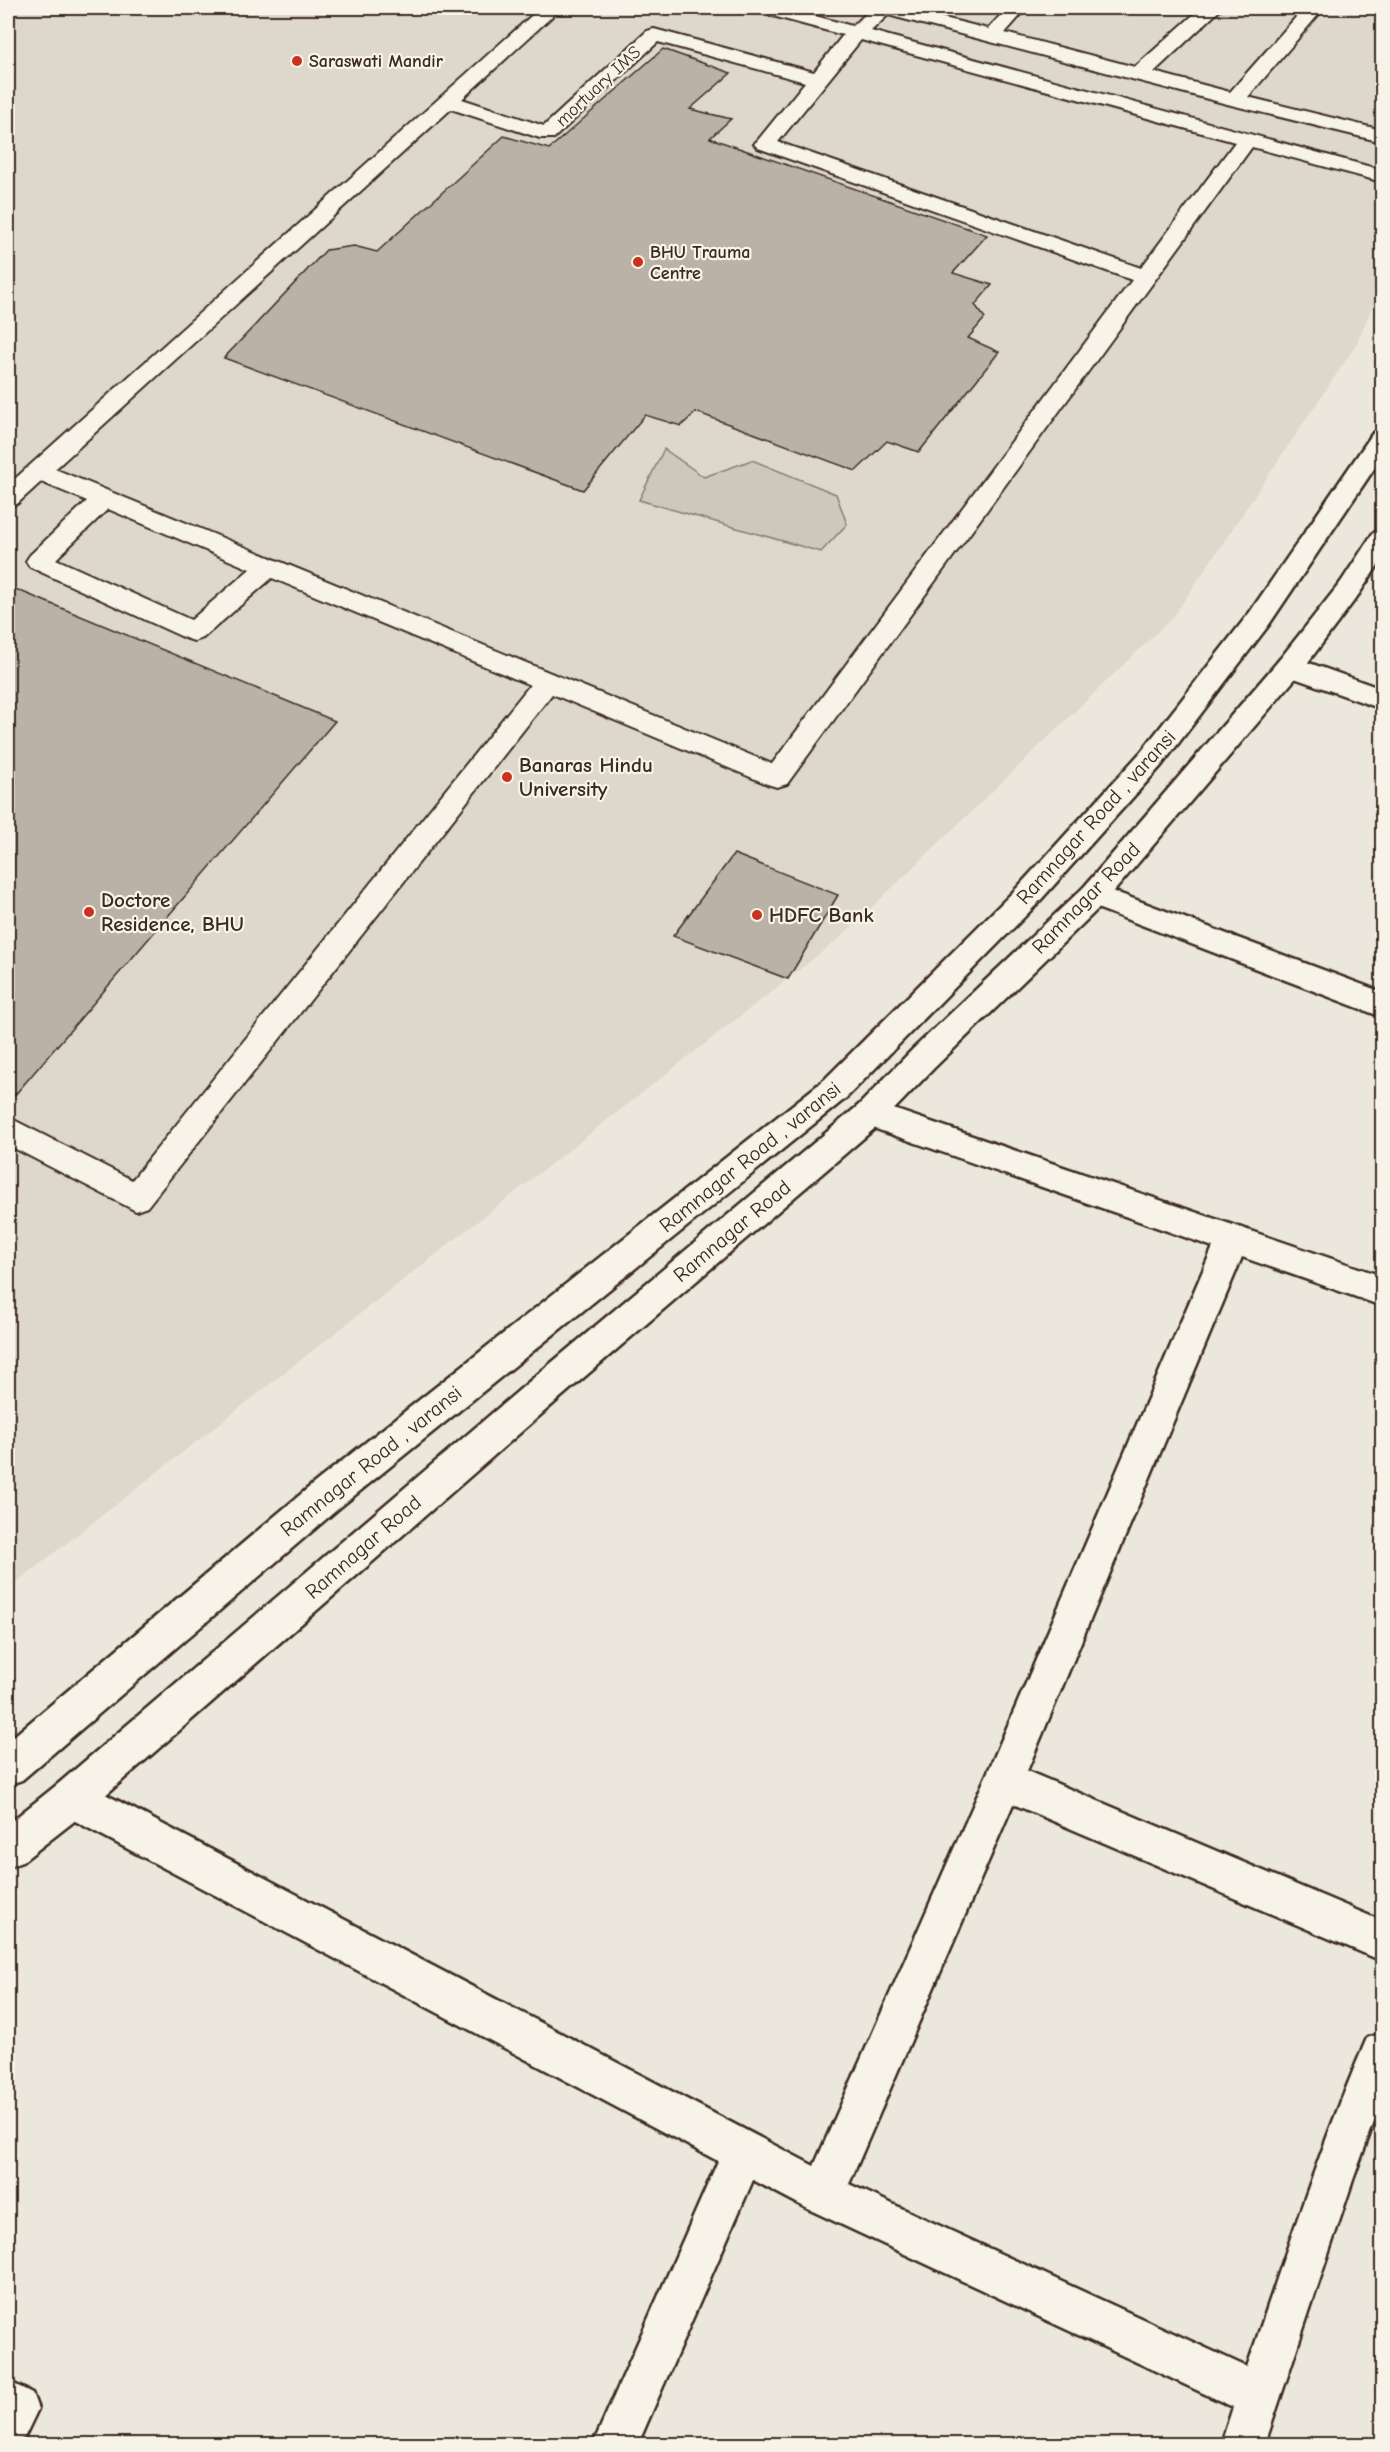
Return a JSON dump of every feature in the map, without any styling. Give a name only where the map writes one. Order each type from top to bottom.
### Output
[{"type":"main road","name":"Ramnagar Road , varansi","points":[[8,1766],[326,1496],[835,1089],[1027,896],[1151,759],[1259,619],[1383,439]]},
{"type":"main road","name":"Ramnagar Road","points":[[8,1848],[72,1798],[549,1386],[870,1114],[922,1059],[1094,895],[1290,666],[1350,588],[1383,539]]},
{"type":"main road","points":[[1290,666],[1383,699]]},
{"type":"main road","points":[[1094,895],[1383,1005]]},
{"type":"main road","points":[[870,1114],[1383,1291]]},
{"type":"main road","points":[[823,2194],[1004,1781],[1232,1240]]},
{"type":"main road","points":[[1004,1781],[1383,1941]]},
{"type":"main road","points":[[72,1798],[823,2194],[1259,2396]]},
{"type":"main road","points":[[1243,2445],[1316,2224],[1363,2094],[1383,2053]]},
{"type":"main road","points":[[615,2445],[743,2153]]},
{"type":"main road","points":[[8,2403],[16,2409],[8,2422]]},
{"type":"lane","points":[[8,498],[551,8]]},
{"type":"lane","points":[[765,8],[1247,141],[1383,176]]},
{"type":"lane","points":[[1146,277],[765,144],[856,33],[883,8],[1141,73],[1234,100],[1383,136]]},
{"type":"lane","points":[[993,35],[1017,8]]},
{"type":"lane","points":[[1141,73],[1212,8]]},
{"type":"lane","points":[[1234,100],[1314,8]]},
{"type":"lane","name":"mortuary IMS","points":[[448,101],[547,134],[654,35],[818,79]]},
{"type":"lane","points":[[38,471],[777,777],[1247,141]]},
{"type":"lane","points":[[105,498],[39,561],[194,632],[268,566]]},
{"type":"lane","points":[[8,1130],[136,1198],[547,682]]},
{"type":"shaded area","name":"Banaras Hindu University","points":[[8,8],[1382,8],[1382,284],[1356,345],[1173,617],[840,938],[8,1589]]},
{"type":"shaded area","points":[[664,449],[704,477],[752,460],[836,494],[847,524],[821,552],[639,500]]},
{"type":"building","name":"BHU Trauma Centre","points":[[663,49],[731,73],[690,109],[731,119],[710,138],[987,235],[953,273],[992,285],[975,305],[985,318],[968,338],[999,352],[919,452],[887,441],[856,471],[696,412],[681,426],[645,415],[583,490],[224,358],[326,250],[354,246],[377,252],[504,136],[549,149]]},
{"type":"building","name":"Doctore Residence, BHU","points":[[8,586],[335,721],[8,1103]]},
{"type":"building","name":"HDFC Bank","points":[[734,854],[838,895],[788,979],[673,936]]},
{"type":"place","name":"Saraswati Mandir","points":[[297,61]]},
{"type":"place","name":"BHU Trauma Centre","points":[[638,262]]},
{"type":"place","name":"Banaras Hindu University","points":[[507,777]]},
{"type":"place","name":"Doctore Residence, BHU","points":[[89,912]]},
{"type":"place","name":"HDFC Bank","points":[[757,915]]}]
